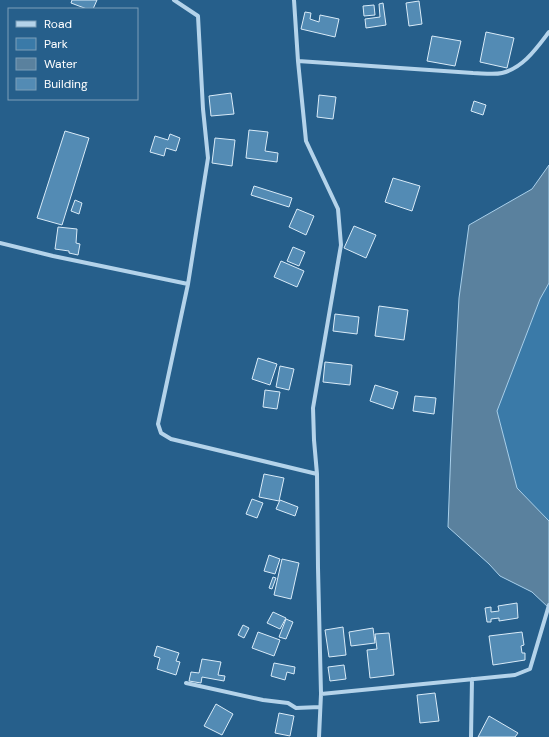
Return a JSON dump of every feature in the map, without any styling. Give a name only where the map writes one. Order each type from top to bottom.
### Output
[{"type":"street","points":[[174,0],[198,16],[203,109],[208,158],[188,284],[158,424],[161,434],[171,439],[317,474]]},
{"type":"street","points":[[294,0],[306,141],[338,208],[341,244],[313,408],[317,474],[321,694],[319,737]]},
{"type":"street","points":[[298,61],[473,73],[501,73],[520,65],[536,49],[549,32]]},
{"type":"street","points":[[0,243],[53,256],[188,284]]},
{"type":"street","points":[[321,694],[515,675],[530,669],[549,605]]},
{"type":"street","points":[[471,737],[472,679]]},
{"type":"street","points":[[186,682],[263,700],[288,703],[296,708],[320,707]]},
{"type":"green space","points":[[549,283],[549,521],[517,488],[497,411],[540,299]]},
{"type":"water","points":[[549,165],[549,283],[540,299],[497,411],[517,488],[549,521],[549,608],[532,592],[500,576],[448,527],[459,298],[469,225],[532,189]]},
{"type":"building","points":[[72,0],[97,0],[93,8],[84,8],[71,3]]},
{"type":"building","points":[[419,1],[422,24],[409,26],[406,3]]},
{"type":"building","points":[[383,3],[386,25],[366,28],[365,19],[380,17],[379,4]]},
{"type":"building","points":[[374,5],[375,15],[364,16],[363,6]]},
{"type":"building","points":[[305,12],[311,13],[310,19],[319,22],[320,15],[339,19],[335,37],[301,29]]},
{"type":"building","points":[[486,32],[514,38],[507,68],[480,62]]},
{"type":"building","points":[[432,36],[461,41],[455,66],[427,61]]},
{"type":"building","points":[[231,93],[234,114],[211,116],[209,96]]},
{"type":"building","points":[[319,95],[336,97],[333,119],[317,117]]},
{"type":"building","points":[[474,101],[486,105],[483,115],[471,111]]},
{"type":"building","points":[[249,130],[268,132],[265,151],[278,153],[277,162],[246,158]]},
{"type":"building","points":[[65,131],[89,138],[62,225],[37,218]]},
{"type":"building","points":[[170,134],[180,138],[176,151],[166,148],[164,156],[150,152],[155,136],[168,140]]},
{"type":"building","points":[[215,138],[235,140],[232,166],[212,163]]},
{"type":"building","points":[[393,178],[420,186],[412,211],[385,202]]},
{"type":"building","points":[[254,186],[292,198],[289,207],[251,195]]},
{"type":"building","points":[[75,200],[82,203],[79,214],[71,211]]},
{"type":"building","points":[[297,209],[314,216],[306,235],[289,227]]},
{"type":"building","points":[[354,226],[376,235],[366,258],[344,248]]},
{"type":"building","points":[[58,227],[77,229],[76,243],[80,244],[78,255],[69,253],[69,251],[55,249]]},
{"type":"building","points":[[293,247],[305,252],[299,266],[287,261]]},
{"type":"building","points":[[281,261],[304,271],[297,287],[274,277]]},
{"type":"building","points":[[379,306],[408,310],[404,340],[375,336]]},
{"type":"building","points":[[335,314],[359,317],[357,334],[333,331]]},
{"type":"building","points":[[258,358],[277,364],[270,385],[252,379]]},
{"type":"building","points":[[325,362],[352,365],[350,385],[323,382]]},
{"type":"building","points":[[280,366],[294,369],[289,390],[276,387]]},
{"type":"building","points":[[375,385],[398,392],[393,409],[370,401]]},
{"type":"building","points":[[265,390],[280,392],[277,409],[263,407]]},
{"type":"building","points":[[415,396],[436,398],[434,414],[413,411]]},
{"type":"building","points":[[264,474],[284,478],[279,501],[259,497]]},
{"type":"building","points":[[252,499],[263,503],[257,518],[246,514]]},
{"type":"building","points":[[280,500],[298,507],[295,516],[276,509]]},
{"type":"building","points":[[269,555],[280,559],[275,574],[264,571]]},
{"type":"building","points":[[282,559],[299,563],[291,599],[274,595]]},
{"type":"building","points":[[273,577],[276,578],[272,589],[269,588]]},
{"type":"building","points":[[517,603],[518,618],[499,621],[499,618],[491,619],[491,622],[487,622],[485,608],[491,607],[491,612],[499,611],[498,606]]},
{"type":"building","points":[[273,612],[286,618],[280,629],[267,623]]},
{"type":"building","points":[[286,619],[293,622],[286,639],[279,637]]},
{"type":"building","points":[[243,625],[249,628],[244,638],[238,635]]},
{"type":"building","points":[[343,627],[346,655],[329,657],[325,630]]},
{"type":"building","points":[[373,628],[375,643],[351,646],[349,632]]},
{"type":"building","points":[[258,632],[280,640],[274,656],[252,648]]},
{"type":"building","points":[[522,632],[524,645],[521,646],[522,653],[525,653],[525,660],[493,665],[489,636]]},
{"type":"building","points":[[389,633],[394,675],[370,678],[367,650],[377,649],[375,634]]},
{"type":"building","points":[[157,646],[179,653],[176,661],[180,662],[176,675],[157,669],[160,658],[154,656]]},
{"type":"building","points":[[202,659],[221,662],[218,675],[225,676],[224,681],[202,677],[201,683],[189,681],[191,672],[199,673]]},
{"type":"building","points":[[274,663],[295,667],[294,674],[287,672],[285,680],[271,676]]},
{"type":"building","points":[[344,665],[346,679],[330,681],[328,667]]},
{"type":"building","points":[[435,693],[439,721],[420,723],[417,695]]},
{"type":"building","points":[[216,704],[233,714],[222,735],[204,726]]},
{"type":"building","points":[[279,713],[294,716],[290,736],[275,733]]},
{"type":"building","points":[[489,716],[518,733],[515,737],[478,737]]}]
